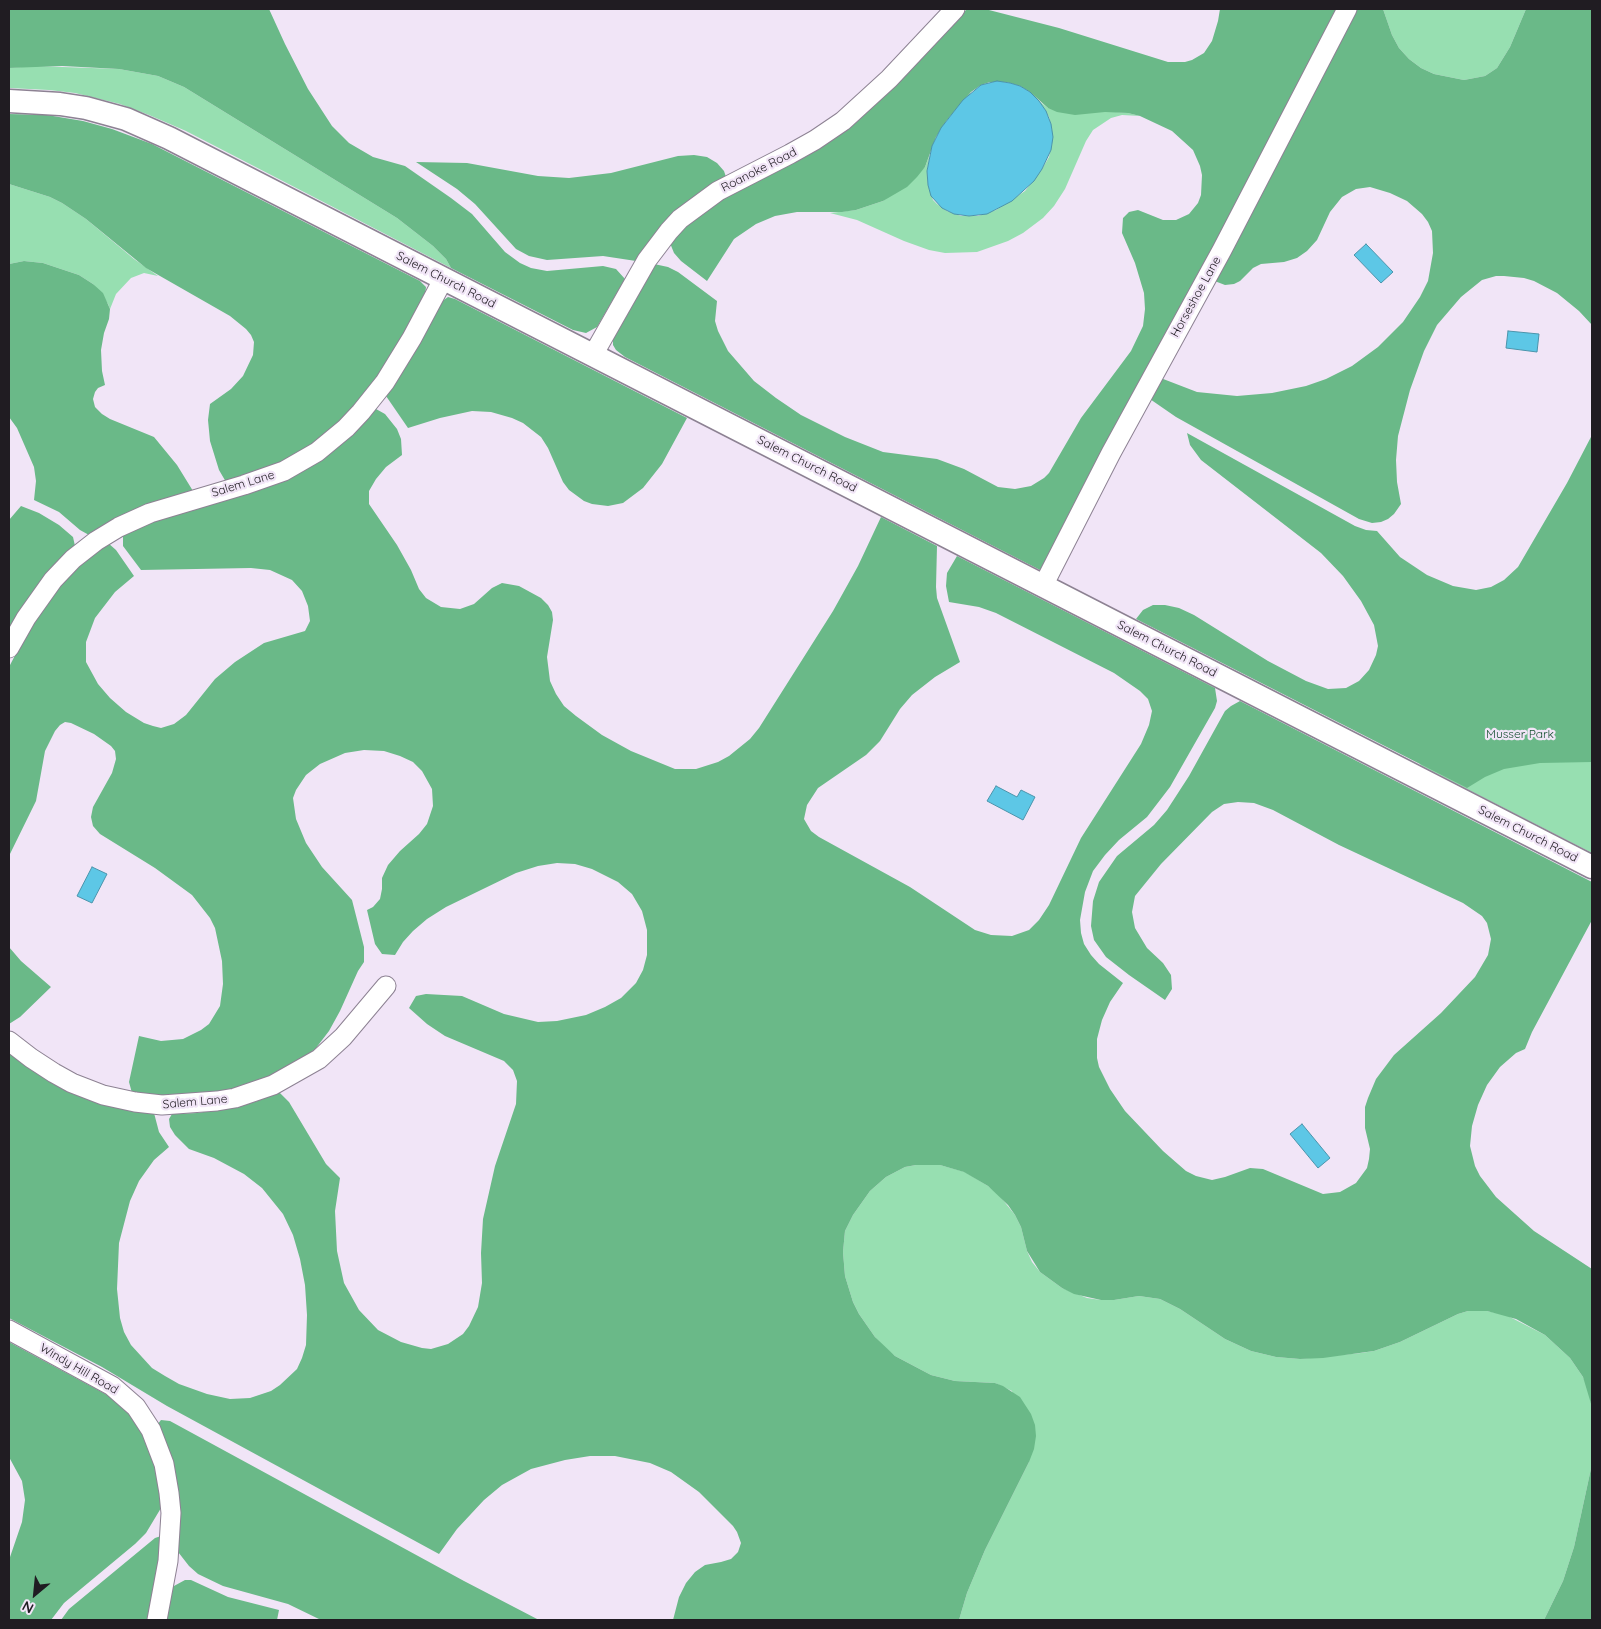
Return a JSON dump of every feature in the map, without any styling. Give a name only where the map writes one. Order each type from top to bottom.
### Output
[{"type":"street","name":"Roanoke Road","points":[[593,355],[647,260],[680,219],[718,191],[798,149],[844,121],[889,79],[955,9]]},
{"type":"street","name":"Horseshoe Lane","points":[[1043,586],[1112,452],[1227,241],[1348,9]]},
{"type":"street","name":"Salem Church Road","points":[[9,101],[60,104],[86,108],[144,126],[1592,867]]},
{"type":"street","name":"Salem Lane","points":[[9,648],[26,618],[53,580],[73,559],[96,541],[119,527],[150,513],[244,486],[284,471],[317,452],[346,428],[367,406],[385,382],[412,338],[444,278]]},
{"type":"street","name":"Salem Lane","points":[[9,1041],[54,1073],[103,1095],[134,1102],[162,1105],[217,1102],[273,1085],[319,1059],[343,1038],[386,986]]},
{"type":"street","name":"Windy Hill Road","points":[[9,1330],[112,1386],[136,1407],[151,1430],[164,1464],[171,1513],[168,1561],[157,1620]]},
{"type":"green space","points":[[9,9],[269,9],[308,89],[332,126],[349,143],[373,157],[405,166],[451,198],[472,214],[505,252],[520,263],[531,268],[547,271],[603,266],[616,269],[625,279],[597,327],[586,333],[573,330],[451,268],[446,259],[433,246],[397,218],[184,87],[158,76],[119,69],[62,66],[9,68]]},
{"type":"green space","points":[[967,9],[985,9],[1059,28],[1168,62],[1185,62],[1204,53],[1212,41],[1220,9],[1342,9],[1050,562],[1040,570],[625,357],[613,345],[613,336],[654,264],[668,267],[678,272],[717,301],[715,321],[728,351],[754,381],[801,415],[845,437],[883,452],[937,459],[964,469],[998,487],[1015,489],[1031,486],[1044,478],[1049,473],[1081,418],[1131,351],[1143,326],[1144,293],[1135,263],[1122,233],[1123,218],[1129,212],[1138,210],[1163,220],[1176,220],[1189,214],[1198,203],[1201,195],[1202,175],[1193,150],[1172,131],[1140,116],[1128,113],[1105,112],[1075,115],[1057,112],[1048,108],[1020,86],[1006,82],[990,82],[981,85],[971,92],[947,120],[936,137],[925,167],[917,177],[907,187],[883,201],[856,210],[842,212],[797,212],[775,216],[756,224],[734,239],[707,281],[681,261],[674,253],[670,243],[692,220],[716,202],[835,137],[858,121]]},
{"type":"green space","points":[[1354,9],[1383,9],[1392,35],[1399,48],[1409,59],[1421,68],[1434,74],[1464,80],[1485,76],[1497,68],[1510,47],[1526,9],[1592,9],[1592,325],[1579,311],[1557,293],[1524,278],[1496,276],[1482,280],[1461,297],[1437,325],[1424,351],[1410,390],[1398,436],[1396,460],[1401,504],[1388,519],[1372,523],[1359,519],[1176,417],[1147,397],[1158,377],[1197,392],[1237,396],[1272,393],[1306,386],[1326,379],[1352,366],[1378,347],[1403,322],[1420,297],[1428,281],[1433,253],[1432,231],[1428,222],[1407,201],[1370,187],[1356,189],[1342,197],[1330,212],[1317,240],[1297,258],[1284,262],[1261,264],[1253,268],[1240,281],[1234,284],[1225,285],[1212,280]]},
{"type":"green space","points":[[1383,9],[1526,9],[1510,47],[1497,68],[1485,76],[1464,80],[1434,74],[1421,68],[1409,59],[1399,48],[1392,35]]},
{"type":"green space","points":[[35,66],[119,69],[158,76],[184,87],[397,218],[433,246],[446,259],[451,268],[186,131],[149,115],[120,104],[75,93],[9,88],[9,68]]},
{"type":"green space","points":[[1039,101],[1048,108],[1128,113],[1140,116],[1122,115],[1111,118],[1093,130],[1086,141],[1065,189],[1054,206],[1043,218],[1023,233],[1008,241],[977,252],[945,253],[929,250],[857,220],[830,213],[856,210],[883,201],[925,167],[930,154],[927,171],[928,185],[933,200],[937,204],[947,211],[961,216],[978,216],[996,210],[1025,191],[1049,157],[1052,130],[1049,117]]},
{"type":"green space","points":[[9,114],[47,115],[83,121],[112,129],[152,144],[420,281],[426,287],[425,296],[384,368],[355,407],[322,437],[291,458],[270,468],[226,482],[219,470],[210,441],[208,420],[210,404],[231,389],[243,376],[253,355],[254,342],[251,335],[230,316],[146,268],[86,219],[62,203],[50,197],[9,184]]},
{"type":"green space","points":[[694,155],[707,157],[717,163],[724,171],[726,177],[701,191],[674,213],[657,232],[636,261],[603,256],[547,260],[529,256],[516,249],[475,204],[457,189],[416,162],[467,163],[538,176],[569,178],[611,173],[678,156]]},
{"type":"green space","points":[[9,184],[50,197],[62,203],[86,219],[134,259],[158,276],[144,273],[131,278],[116,294],[110,309],[93,284],[79,275],[43,263],[24,261],[9,264]]},
{"type":"green space","points":[[24,261],[43,263],[79,275],[103,293],[110,309],[101,350],[105,385],[98,388],[95,392],[93,399],[95,407],[110,419],[154,437],[177,465],[193,491],[89,535],[80,530],[59,512],[34,500],[36,481],[34,467],[17,428],[9,417],[9,264]]},
{"type":"green space","points":[[448,297],[687,418],[662,464],[643,488],[623,503],[608,506],[584,501],[569,490],[563,482],[541,437],[523,423],[491,412],[472,411],[408,428],[386,396],[441,302]]},
{"type":"green space","points":[[376,409],[385,414],[397,429],[401,439],[402,455],[386,467],[376,479],[369,491],[369,504],[397,545],[419,589],[426,598],[441,607],[460,609],[474,604],[492,588],[502,583],[519,586],[541,598],[552,612],[553,620],[547,657],[550,681],[564,706],[602,735],[631,751],[675,769],[696,769],[718,762],[729,756],[750,739],[759,728],[833,611],[858,566],[881,517],[937,546],[937,598],[960,662],[935,677],[912,695],[900,709],[880,741],[866,755],[818,788],[807,805],[804,819],[811,831],[819,837],[910,887],[975,930],[991,935],[1012,936],[1029,930],[1039,920],[1049,905],[1081,838],[1141,744],[1149,725],[1152,711],[1148,699],[1140,691],[1114,673],[996,613],[979,607],[949,602],[946,586],[947,573],[957,556],[1215,688],[1217,701],[1215,708],[1170,787],[1147,817],[1119,840],[1093,871],[1085,892],[1080,920],[1084,944],[1091,955],[1099,964],[1123,983],[1110,1002],[1102,1020],[1097,1039],[1099,1067],[1110,1089],[1125,1111],[1163,1151],[1186,1171],[1196,1176],[1212,1180],[1250,1168],[1263,1169],[1323,1194],[1340,1192],[1356,1183],[1367,1168],[1369,1159],[1370,1149],[1365,1128],[1365,1107],[1376,1079],[1394,1055],[1441,1013],[1475,977],[1488,955],[1491,939],[1487,923],[1482,916],[1463,903],[1339,845],[1273,810],[1254,803],[1238,802],[1224,804],[1212,812],[1161,864],[1135,896],[1132,912],[1135,928],[1147,948],[1163,963],[1171,975],[1172,989],[1165,1000],[1106,957],[1094,940],[1091,926],[1093,901],[1099,882],[1117,856],[1154,825],[1167,810],[1189,776],[1225,711],[1231,706],[1240,701],[1592,882],[1592,920],[1532,1032],[1525,1049],[1516,1053],[1500,1067],[1487,1085],[1478,1105],[1472,1126],[1470,1146],[1475,1166],[1480,1176],[1496,1197],[1534,1231],[1592,1269],[1592,1407],[1583,1377],[1570,1358],[1545,1335],[1516,1319],[1487,1311],[1468,1311],[1458,1314],[1400,1342],[1374,1351],[1300,1359],[1276,1357],[1251,1351],[1225,1339],[1180,1309],[1160,1299],[1139,1296],[1101,1300],[1074,1294],[1040,1272],[1027,1251],[1021,1227],[1015,1215],[1008,1205],[988,1186],[964,1172],[940,1165],[905,1167],[886,1177],[870,1191],[853,1215],[845,1231],[843,1252],[845,1276],[859,1314],[875,1337],[895,1356],[931,1375],[955,1381],[995,1383],[1003,1386],[1020,1397],[1031,1414],[1035,1425],[1034,1449],[1029,1462],[985,1550],[967,1593],[959,1620],[673,1620],[679,1597],[686,1583],[695,1572],[705,1565],[731,1559],[738,1552],[741,1543],[733,1526],[699,1492],[671,1472],[650,1463],[615,1456],[590,1456],[531,1469],[502,1485],[484,1500],[457,1529],[439,1554],[167,1406],[102,1367],[9,1318],[9,1052],[154,1113],[159,1132],[169,1147],[154,1160],[139,1181],[130,1201],[119,1243],[117,1289],[120,1318],[124,1332],[131,1345],[152,1368],[179,1384],[207,1394],[230,1399],[250,1398],[271,1391],[297,1369],[306,1345],[305,1285],[293,1235],[283,1214],[262,1188],[244,1174],[214,1158],[189,1149],[175,1135],[170,1127],[169,1119],[172,1114],[197,1113],[228,1108],[257,1101],[279,1092],[289,1102],[326,1164],[340,1178],[335,1211],[337,1251],[344,1283],[359,1310],[378,1330],[401,1342],[431,1349],[448,1344],[463,1334],[478,1307],[482,1283],[483,1219],[495,1166],[516,1104],[517,1081],[513,1070],[504,1061],[445,1036],[427,1024],[409,1008],[416,996],[426,994],[462,996],[504,1014],[538,1022],[557,1021],[586,1015],[621,998],[636,983],[643,970],[647,955],[647,930],[642,911],[632,894],[618,882],[592,869],[575,864],[557,863],[538,866],[516,873],[446,907],[427,919],[403,942],[395,955],[382,954],[375,944],[367,910],[373,907],[380,899],[382,878],[388,865],[427,824],[433,806],[432,789],[422,771],[413,762],[400,756],[384,751],[364,750],[345,753],[320,764],[306,775],[293,798],[296,819],[306,843],[322,867],[352,900],[364,947],[364,962],[329,1031],[316,1048],[302,1060],[278,1073],[251,1084],[225,1091],[156,1096],[132,1093],[129,1082],[139,1036],[161,1041],[183,1039],[209,1024],[220,1006],[223,984],[222,961],[215,928],[210,918],[192,895],[155,868],[100,834],[93,826],[91,817],[93,807],[112,773],[116,759],[115,751],[111,746],[94,734],[71,723],[65,722],[60,725],[45,751],[36,801],[9,856],[9,667],[23,640],[53,593],[79,565],[108,543],[116,550],[134,576],[115,592],[95,618],[86,642],[86,662],[98,684],[126,712],[144,723],[161,728],[174,724],[186,715],[215,679],[235,662],[264,643],[305,631],[310,621],[308,606],[302,591],[292,580],[270,570],[251,568],[141,570],[123,546],[123,534],[352,434]]},
{"type":"green space","points":[[1187,433],[1355,526],[1377,531],[1400,557],[1427,575],[1453,586],[1476,590],[1491,587],[1504,580],[1518,567],[1567,483],[1592,435],[1592,762],[1540,763],[1504,769],[1485,777],[1467,788],[1136,619],[1143,610],[1153,605],[1179,608],[1194,615],[1268,661],[1306,681],[1328,689],[1346,688],[1359,681],[1369,670],[1376,655],[1378,646],[1374,625],[1361,601],[1343,576],[1321,553],[1201,460],[1190,445]]},
{"type":"green space","name":"Musser Park","points":[[1592,444],[1592,853],[1420,765]]},
{"type":"green space","points":[[21,506],[39,513],[59,525],[73,537],[75,546],[46,574],[34,590],[9,632],[9,520]]},
{"type":"green space","points":[[9,947],[21,961],[51,987],[20,1017],[9,1024]]},
{"type":"green space","points":[[927,1163],[965,1172],[999,1195],[1015,1215],[1021,1227],[1032,1262],[1040,1272],[1062,1288],[1087,1298],[1101,1300],[1139,1296],[1160,1299],[1180,1309],[1225,1339],[1251,1351],[1276,1357],[1300,1359],[1374,1351],[1400,1342],[1468,1311],[1487,1311],[1506,1315],[1545,1335],[1570,1358],[1588,1388],[1592,1407],[1592,1464],[1574,1547],[1563,1581],[1544,1620],[959,1620],[967,1593],[985,1550],[1029,1462],[1012,1391],[995,1383],[955,1381],[931,1375],[895,1356],[884,1347],[859,1314],[853,1302],[845,1276],[843,1252],[845,1231],[853,1215],[870,1191],[886,1177],[905,1167]]},
{"type":"green space","points":[[9,1342],[111,1397],[138,1420],[155,1455],[164,1503],[146,1533],[64,1603],[51,1620],[9,1620],[9,1560],[22,1522],[25,1500],[22,1481],[9,1457]]},
{"type":"green space","points":[[161,1420],[170,1421],[539,1620],[321,1620],[288,1604],[223,1586],[198,1574],[175,1548],[157,1425]]},
{"type":"green space","points":[[1592,1464],[1592,1620],[1544,1620],[1563,1581],[1574,1547]]},
{"type":"green space","points":[[164,1535],[150,1620],[61,1620],[69,1609],[155,1538]]},
{"type":"green space","points":[[185,1580],[191,1580],[228,1597],[279,1610],[277,1620],[162,1620],[169,1592],[174,1586]]},
{"type":"water","points":[[997,81],[1020,86],[1039,101],[1046,111],[1051,124],[1053,137],[1051,150],[1034,181],[1012,201],[987,214],[969,216],[954,214],[942,208],[931,196],[927,171],[932,146],[941,128],[963,100],[981,85]]},
{"type":"water","points":[[1366,244],[1393,272],[1381,283],[1354,255]]},
{"type":"water","points":[[1508,331],[1539,334],[1537,352],[1506,348]]},
{"type":"water","points":[[996,786],[1017,797],[1021,790],[1035,797],[1023,820],[987,801]]},
{"type":"water","points":[[92,867],[107,874],[92,903],[77,896]]},
{"type":"water","points":[[1302,1124],[1330,1158],[1318,1168],[1290,1134]]}]
